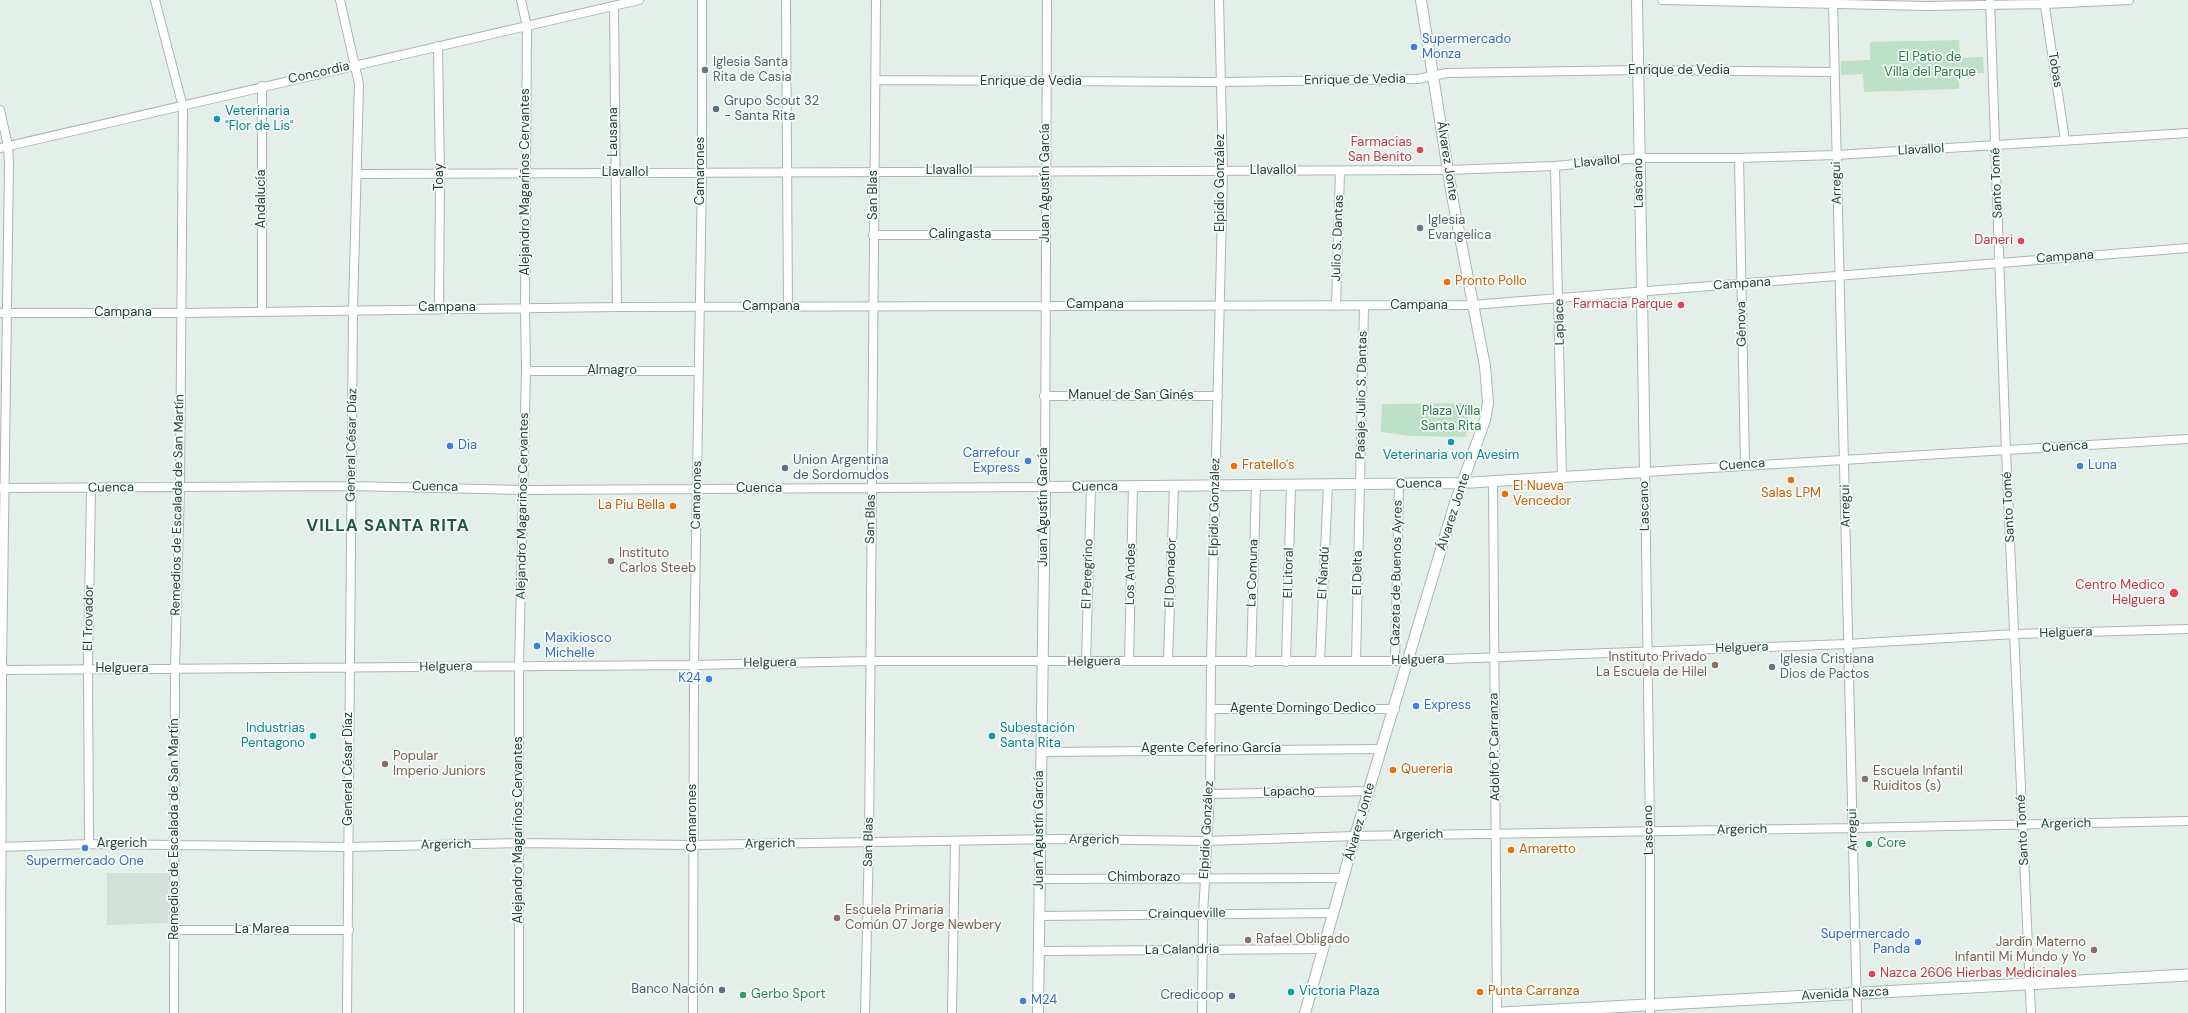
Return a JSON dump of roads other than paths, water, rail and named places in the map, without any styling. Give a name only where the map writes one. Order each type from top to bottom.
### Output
[{"type":"main road","name":"Avenida Nazca","points":[[1502,1013],[1650,1009],[1856,994],[2188,975]]},
{"type":"street","name":"Remedios de Escalada de San Martín","points":[[154,0],[183,106],[180,487],[175,669],[176,844],[174,1013]]},
{"type":"street","name":"General César Díaz","points":[[340,0],[355,64],[358,84],[358,174],[353,309],[349,668],[349,930],[347,1013]]},
{"type":"street","name":"Alejandro Magariños Cervantes","points":[[519,1013],[519,666],[526,371],[525,308],[527,173],[527,27],[521,0]]},
{"type":"street","name":"Concordia","points":[[4,147],[183,106],[355,64],[527,27],[639,0]]},
{"type":"street","name":"Camarones","points":[[693,1013],[692,844],[698,489],[697,371],[702,173],[702,0]]},
{"type":"street","points":[[786,0],[788,307]]},
{"type":"street","name":"San Blas","points":[[865,1013],[869,842],[869,661],[874,307],[873,235],[876,0]]},
{"type":"street","name":"Juan Agustín García","points":[[1038,1013],[1041,840],[1040,752],[1043,663],[1045,487],[1044,396],[1046,305],[1047,0]]},
{"type":"street","name":"Elpidio González","points":[[1202,1013],[1203,914],[1206,841],[1210,794],[1212,709],[1211,661],[1222,171],[1220,0]]},
{"type":"street","name":"Álvarez Jonte","points":[[1305,1013],[1355,836],[1395,709],[1454,506],[1485,420],[1488,403],[1484,366],[1448,170],[1421,0]]},
{"type":"street","name":"Lascano","points":[[1637,0],[1639,70],[1638,158],[1642,292],[1650,830],[1650,1009]]},
{"type":"street","points":[[1662,0],[1925,3],[2129,0]]},
{"type":"street","name":"Arregui","points":[[1833,1],[1838,276],[1845,459],[1847,644],[1854,828],[1857,1013]]},
{"type":"street","name":"Santo Tomé","points":[[1990,2],[2006,451],[2031,1013]]},
{"type":"street","name":"Tobas","points":[[2045,2],[2065,140]]},
{"type":"street","name":"Lausana","points":[[614,6],[617,307]]},
{"type":"street","name":"Toay","points":[[438,46],[440,308]]},
{"type":"street","name":"Enrique de Vedia","points":[[876,80],[1221,82],[1418,79],[1447,73],[1639,70],[1834,72]]},
{"type":"street","name":"Andalucía","points":[[262,86],[262,311]]},
{"type":"street","points":[[0,110],[4,147],[0,847],[1,1013]]},
{"type":"street","name":"Llavallol","points":[[358,174],[1046,170],[1448,170],[1555,166],[1638,158],[1739,158],[1836,155],[2188,133]]},
{"type":"street","name":"Génova","points":[[1739,158],[1745,465]]},
{"type":"street","name":"Laplace","points":[[1555,166],[1560,298],[1562,478]]},
{"type":"street","name":"Julio S. Dantas","points":[[1336,306],[1340,171]]},
{"type":"street","name":"Calingasta","points":[[873,235],[1046,235]]},
{"type":"street","name":"Campana","points":[[3,313],[181,313],[353,309],[617,307],[1472,305],[2188,248]]},
{"type":"street","name":"Pasaje Julio S. Dantas","points":[[1361,485],[1364,306]]},
{"type":"street","name":"Almagro","points":[[526,371],[697,371]]},
{"type":"street","name":"Manuel de San Ginés","points":[[1044,396],[1218,396]]},
{"type":"street","name":"Cuenca","points":[[3,488],[91,489],[351,486],[523,490],[1091,487],[1216,484],[1463,484],[1745,465],[2188,440]]},
{"type":"street","name":"Adolfo P. Carranza","points":[[1493,481],[1497,1013]]},
{"type":"street","name":"Gazeta de Buenos Ayres","points":[[1395,662],[1399,484]]},
{"type":"street","name":"La Comuna","points":[[1251,662],[1256,485]]},
{"type":"street","name":"El Litoral","points":[[1286,662],[1291,485]]},
{"type":"street","name":"El Ñandú","points":[[1320,661],[1328,485]]},
{"type":"street","name":"El Delta","points":[[1356,661],[1361,485]]},
{"type":"street","name":"Los Andes","points":[[1129,661],[1133,486]]},
{"type":"street","name":"El Domador","points":[[1168,661],[1174,486]]},
{"type":"street","name":"El Peregrino","points":[[1086,662],[1091,487]]},
{"type":"street","name":"El Trovador","points":[[88,844],[88,670],[91,489]]},
{"type":"street","name":"Helguera","points":[[1,670],[694,665],[869,661],[1043,663],[1129,661],[1395,662],[1847,644],[2015,634],[2188,629]]},
{"type":"street","name":"Agente Domingo Dedico","points":[[1212,709],[1395,709]]},
{"type":"street","name":"Agente Ceferino García","points":[[1040,752],[1210,749],[1382,749]]},
{"type":"street","name":"Lapacho","points":[[1210,794],[1369,791]]},
{"type":"street","name":"Argerich","points":[[0,847],[88,844],[348,847],[520,843],[692,844],[1041,840],[1206,841],[1355,836],[2188,821]]},
{"type":"street","points":[[952,1013],[955,841]]},
{"type":"street","name":"Chimborazo","points":[[1040,879],[1344,878]]},
{"type":"street","name":"Crainqueville","points":[[1040,916],[1334,913]]},
{"type":"street","name":"La Marea","points":[[175,930],[349,930]]},
{"type":"street","name":"La Calandria","points":[[1040,951],[1324,949]]},
{"type":"place","name":"Supermercado Monza","points":[[1414,47]]},
{"type":"place","name":"Iglesia Santa Rita de Casia","points":[[705,70]]},
{"type":"place","name":"Grupo Scout 32 - Santa Rita","points":[[716,109]]},
{"type":"place","name":"Veterinaria \"Flor de Lis\"","points":[[217,119]]},
{"type":"place","name":"Farmacias San Benito","points":[[1420,150]]},
{"type":"place","name":"Iglesia Evangelica","points":[[1420,228]]},
{"type":"place","name":"Daneri","points":[[2021,241]]},
{"type":"place","name":"Pronto Pollo","points":[[1447,282]]},
{"type":"place","name":"Farmacia Parque","points":[[1681,305]]},
{"type":"place","name":"Veterinaria von Avesim","points":[[1451,442]]},
{"type":"place","name":"Dia","points":[[450,446]]},
{"type":"place","name":"Carrefour Express","points":[[1028,461]]},
{"type":"place","name":"Fratello's","points":[[1234,466]]},
{"type":"place","name":"Luna","points":[[2080,466]]},
{"type":"place","name":"Union Argentina de Sordomudos","points":[[785,468]]},
{"type":"place","name":"Salas LPM","points":[[1791,480]]},
{"type":"place","name":"El Nueva Vencedor","points":[[1505,494]]},
{"type":"place","name":"La Piu Bella","points":[[673,506]]},
{"type":"place","name":"Instituto Carlos Steeb","points":[[611,561]]},
{"type":"place","name":"Centro Medico Helguera","points":[[2174,593]]},
{"type":"place","name":"Maxikiosco Michelle","points":[[537,646]]},
{"type":"place","name":"Instituto Privado La Escuela de Hilel","points":[[1715,665]]},
{"type":"place","name":"Iglesia Cristiana Dios de Pactos","points":[[1772,667]]},
{"type":"place","name":"K24","points":[[709,679]]},
{"type":"place","name":"Express","points":[[1416,706]]},
{"type":"place","name":"Industrias Pentagono","points":[[313,736]]},
{"type":"place","name":"Subestación Santa Rita","points":[[992,736]]},
{"type":"place","name":"Popular Imperio Juniors","points":[[385,764]]},
{"type":"place","name":"Quereria","points":[[1393,770]]},
{"type":"place","name":"Escuela Infantil Ruiditos (s)","points":[[1865,779]]},
{"type":"place","name":"Core","points":[[1869,844]]},
{"type":"place","name":"Supermercado One","points":[[85,848]]},
{"type":"place","name":"Amaretto","points":[[1511,850]]},
{"type":"place","name":"Escuela Primaria Común 07 Jorge Newbery","points":[[837,918]]},
{"type":"place","name":"Rafael Obligado","points":[[1248,940]]},
{"type":"place","name":"Supermercado Panda","points":[[1918,942]]},
{"type":"place","name":"Jardín Materno Infantil Mi Mundo y Yo","points":[[2094,950]]},
{"type":"place","name":"Nazca 2606 Hierbas Medicinales","points":[[1872,974]]},
{"type":"place","name":"Banco Nación","points":[[722,990]]},
{"type":"place","name":"Victoria Plaza","points":[[1291,992]]},
{"type":"place","name":"Punta Carranza","points":[[1480,992]]},
{"type":"place","name":"Gerbo Sport","points":[[743,995]]},
{"type":"place","name":"Credicoop","points":[[1232,996]]},
{"type":"place","name":"M24","points":[[1023,1001]]},
{"type":"district","name":"VILLA SANTA RITA","points":[[388,527]]},
{"type":"park label","name":"El Patio de Villa del Parque","points":[[1930,66]]},
{"type":"park label","name":"Plaza Villa Santa Rita","points":[[1451,420]]}]
